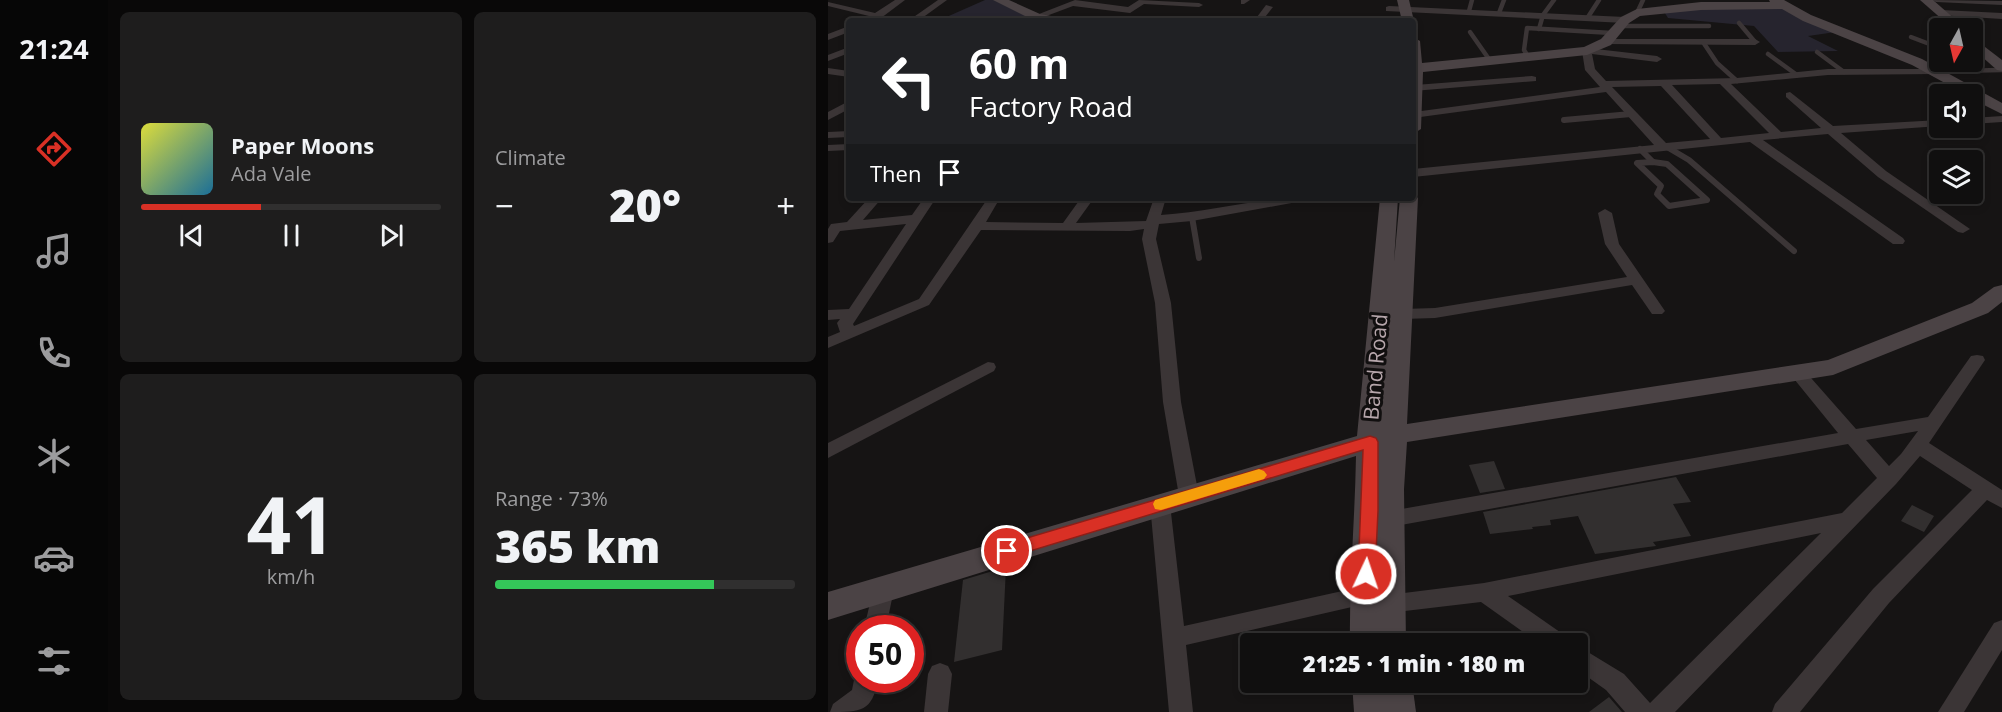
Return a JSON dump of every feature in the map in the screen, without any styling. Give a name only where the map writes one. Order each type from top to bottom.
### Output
[{"type":"street","points":[[874,18],[901,0]]},
{"type":"street","points":[[916,18],[943,0]]},
{"type":"street","points":[[999,0],[1029,18]]},
{"type":"street","points":[[1034,18],[1084,0]]},
{"type":"street","points":[[1119,18],[1143,0],[1199,5]]},
{"type":"street","points":[[1926,0],[1947,18]]},
{"type":"street","points":[[1936,0],[2002,3]]},
{"type":"street","points":[[1587,51],[1637,13],[1707,3],[1779,2],[1807,18],[1929,68]]},
{"type":"street","points":[[828,4],[878,16]]},
{"type":"street","points":[[1074,4],[1130,10]]},
{"type":"street","points":[[1260,18],[1269,7]]},
{"type":"street","points":[[1389,10],[1469,11],[1588,17],[1615,30],[1655,42],[1755,42]]},
{"type":"street","points":[[1941,13],[2002,16]]},
{"type":"street","points":[[828,26],[846,30]]},
{"type":"street","points":[[828,37],[846,30]]},
{"type":"street","points":[[1655,42],[1659,73],[1718,141]]},
{"type":"street","points":[[828,58],[846,51]]},
{"type":"street","points":[[1416,68],[1587,51],[1659,73],[1722,82],[1844,72],[1929,71]]},
{"type":"street","points":[[1587,51],[1590,70],[1665,147]]},
{"type":"street","points":[[1983,51],[2002,68]]},
{"type":"street","points":[[828,71],[846,74]]},
{"type":"street","points":[[1938,72],[2002,109]]},
{"type":"street","points":[[1416,115],[1605,87],[1659,73]]},
{"type":"street","points":[[1416,88],[1532,79]]},
{"type":"street","points":[[1722,82],[1778,135]]},
{"type":"street","points":[[1790,95],[1882,174],[1963,229]]},
{"type":"street","points":[[828,117],[846,106]]},
{"type":"street","points":[[1983,120],[2002,118]]},
{"type":"street","points":[[1416,173],[1778,135],[1929,124]]},
{"type":"street","points":[[828,135],[846,134]]},
{"type":"street","points":[[1752,138],[1898,241]]},
{"type":"street","points":[[828,148],[846,147]]},
{"type":"street","points":[[851,226],[873,201]]},
{"type":"street","points":[[848,334],[845,323],[854,313],[928,201]]},
{"type":"street","points":[[828,343],[924,302],[992,201]]},
{"type":"street","points":[[1067,226],[1086,201]]},
{"type":"street","points":[[1159,201],[1149,239],[1163,303],[1172,402],[1189,496]]},
{"type":"street","points":[[977,226],[1130,227],[1280,201]]},
{"type":"street","name":"Band Road","points":[[1369,633],[1390,519],[1382,438],[1389,201]]},
{"type":"street","name":"Band Road","points":[[1386,633],[1376,599],[1370,511],[1403,314],[1409,201]]},
{"type":"street","points":[[1605,213],[1612,244],[1657,311]]},
{"type":"street","points":[[831,231],[851,226],[916,219]]},
{"type":"street","points":[[1403,314],[1435,313],[1635,280]]},
{"type":"street","points":[[828,606],[1382,438],[1833,367],[1980,308],[2002,292]]},
{"type":"street","points":[[828,315],[854,313]]},
{"type":"street","points":[[1658,712],[1889,478],[1918,445],[1977,360]]},
{"type":"street","points":[[828,451],[988,367]]},
{"type":"street","points":[[1798,374],[1889,478]]},
{"type":"street","points":[[1390,519],[1934,422]]},
{"type":"street","points":[[1784,712],[1881,596],[1994,494],[1918,445]]},
{"type":"street","points":[[1160,504],[1181,712]]},
{"type":"street","points":[[1173,638],[1376,599],[1484,592],[1848,520]]},
{"type":"street","points":[[877,615],[882,589]]},
{"type":"street","points":[[1484,592],[1543,633]]},
{"type":"street","points":[[1950,712],[2002,630]]},
{"type":"street","points":[[1588,664],[1615,682],[1641,712]]},
{"type":"street","points":[[936,712],[940,674]]},
{"type":"street","points":[[842,712],[863,696],[864,693]]},
{"type":"street","points":[[1371,693],[1372,712]]},
{"type":"street","points":[[1395,693],[1398,712]]},
{"type":"lane","points":[[1469,11],[1472,0]]},
{"type":"lane","points":[[1499,13],[1504,0]]},
{"type":"lane","points":[[1539,29],[1543,15],[1554,0]]},
{"type":"lane","points":[[1588,17],[1599,0]]},
{"type":"lane","points":[[1637,13],[1643,0]]},
{"type":"lane","points":[[1739,23],[1755,42]]},
{"type":"lane","points":[[1529,58],[1524,50],[1527,28],[1615,30],[1709,26]]},
{"type":"lane","points":[[1470,32],[1491,62]]},
{"type":"lane","points":[[1911,36],[1929,43]]},
{"type":"lane","points":[[1703,42],[1718,63],[1737,81]]},
{"type":"lane","points":[[1817,52],[1844,72]]},
{"type":"lane","points":[[1768,54],[1797,75]]},
{"type":"lane","points":[[1983,69],[2002,68]]},
{"type":"lane","points":[[1564,120],[1631,114]]},
{"type":"lane","points":[[1665,147],[1689,160],[1794,251]]},
{"type":"lane","points":[[1640,149],[1653,162],[1667,164],[1707,200],[1670,206],[1657,194],[1661,186],[1637,163],[1653,162]]},
{"type":"lane","points":[[1192,217],[1199,258]]},
{"type":"shaded area","points":[[985,0],[999,0],[1037,17],[1034,18],[944,18]]},
{"type":"shaded area","points":[[1784,5],[1843,31],[1808,36],[1838,51],[1778,52],[1754,26],[1668,18],[1663,10]]},
{"type":"building","points":[[1494,461],[1505,489],[1480,493],[1469,465]]},
{"type":"building","points":[[1676,477],[1691,502],[1673,504],[1691,536],[1653,542],[1656,546],[1595,554],[1578,516],[1550,520],[1551,525],[1532,527],[1533,529],[1490,534],[1483,512]]},
{"type":"building","points":[[1912,505],[1934,516],[1924,532],[1901,521]]},
{"type":"building","points":[[1006,567],[1002,650],[954,662],[963,580]]},
{"type":"building","points":[[1609,697],[1622,712],[1589,712]]},
{"type":"slow traffic","points":[[1161,504],[1259,475]]},
{"type":"route","points":[[1007,551],[1370,442],[1370,511],[1366,574]]}]
